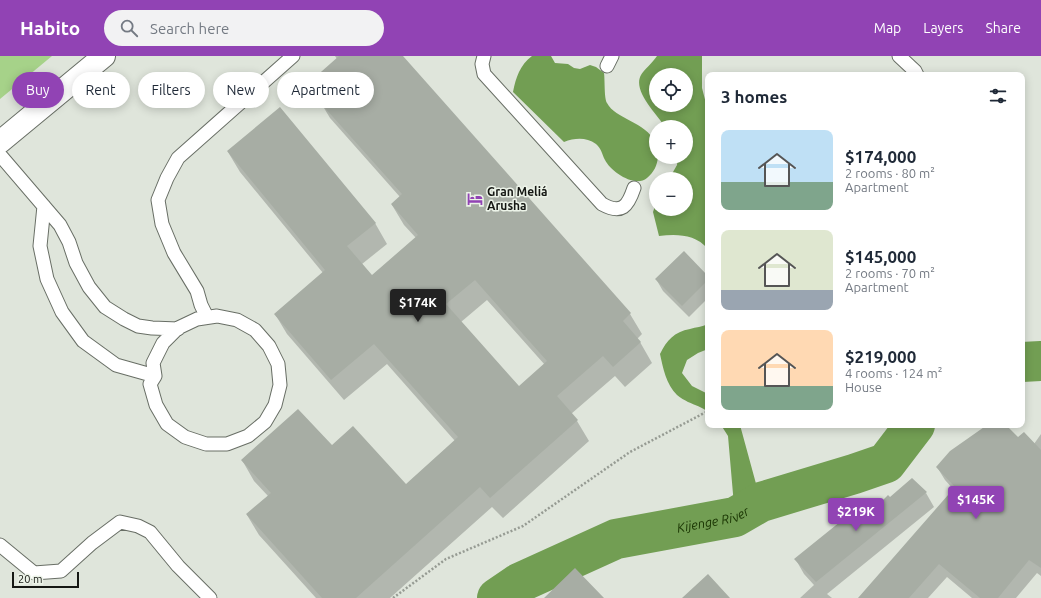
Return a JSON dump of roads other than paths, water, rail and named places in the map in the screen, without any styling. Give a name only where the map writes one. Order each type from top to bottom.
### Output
[{"type":"main road","points":[[0,142],[104,56]]},
{"type":"lane","points":[[207,318],[197,291],[174,253],[162,224],[158,200],[167,178],[178,158],[292,56]]},
{"type":"lane","points":[[484,56],[482,64],[484,74],[602,204],[617,209],[622,208],[627,204],[634,188]]},
{"type":"lane","points":[[899,56],[916,72]]},
{"type":"lane","points":[[0,155],[60,225],[89,287],[106,307],[138,326],[178,329]]},
{"type":"lane","points":[[44,206],[40,246],[47,279],[62,312],[83,340],[116,365],[155,376]]},
{"type":"lane","points":[[217,316],[237,320],[255,330],[269,346],[278,364],[280,385],[275,405],[265,422],[248,436],[227,444],[206,444],[185,437],[167,424],[156,405],[150,384],[155,376],[153,362],[163,343],[178,329],[197,318],[217,316]]},
{"type":"lane","points":[[0,545],[34,573],[61,570],[92,542],[120,522],[138,526],[150,532],[178,566],[210,598]]},
{"type":"waterway","name":"Kijenge River","points":[[1025,362],[1041,361]]},
{"type":"waterway","name":"Kijenge River","points":[[497,598],[519,583],[616,539],[735,517],[761,502],[886,463],[913,428]]},
{"type":"place","name":"Gran Meliá Arusha","points":[[475,199]]}]
